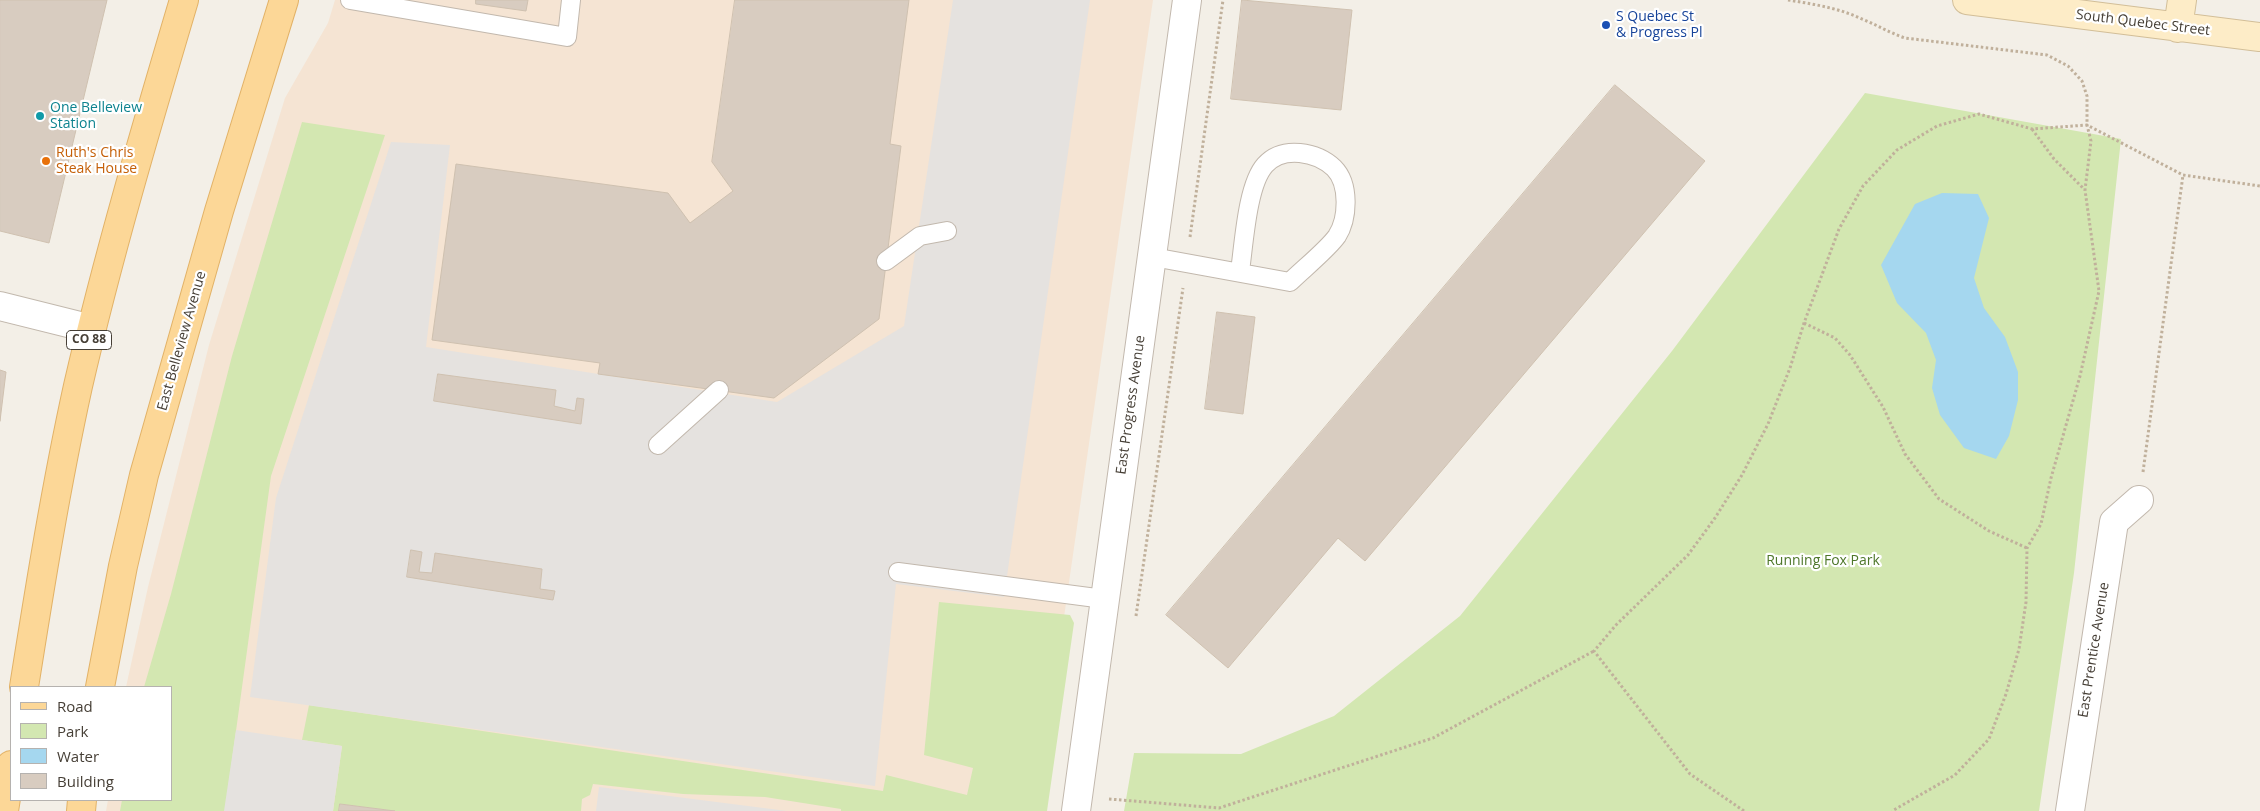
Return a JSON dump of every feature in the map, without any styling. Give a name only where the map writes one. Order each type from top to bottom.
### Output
[{"type":"main road","name":"CO 88","points":[[24,686],[48,536],[66,442],[92,329],[184,0]]},
{"type":"main road","name":"East Belleview Avenue","points":[[100,686],[123,566],[144,475],[219,211],[284,0]]},
{"type":"main road","name":"South Quebec Street","points":[[1967,0],[2260,37]]},
{"type":"main road","points":[[2178,28],[2182,0]]},
{"type":"main road","points":[[4,811],[10,772]]},
{"type":"street","name":"East Progress Avenue","points":[[1077,804],[1187,0]]},
{"type":"street","points":[[0,306],[92,329]]},
{"type":"street","name":"East Prentice Avenue","points":[[2070,811],[2114,522],[2139,500]]},
{"type":"lane","points":[[350,0],[388,4],[566,37],[571,0]]},
{"type":"lane","points":[[1153,257],[1240,271],[1290,282],[1337,236],[1346,212],[1343,186],[1335,169],[1319,158],[1300,152],[1281,154],[1265,164],[1252,191],[1240,271]]},
{"type":"lane","points":[[886,261],[920,236],[947,231]]},
{"type":"lane","points":[[658,445],[719,390]]},
{"type":"lane","points":[[898,572],[1104,599]]},
{"type":"path","points":[[1135,625],[1223,0]]},
{"type":"path","points":[[1788,0],[1823,5],[1862,18],[1885,31],[1905,38],[2047,55],[2068,66],[2082,81],[2087,96],[2087,125],[2091,141],[2085,190],[2099,292],[2080,376],[2051,478],[2041,524],[2026,548],[2026,602],[2020,649],[1989,739],[1954,775],[1892,811]]},
{"type":"path","points":[[1077,804],[1110,799],[1219,808],[1433,738],[1594,651],[1616,625],[1688,555],[1715,518],[1742,475],[1768,424],[1839,230],[1863,186],[1897,150],[1937,126],[1979,114],[2032,129],[2087,125],[2183,175],[2260,186]]},
{"type":"path","points":[[2032,129],[2054,158],[2085,190]]},
{"type":"path","points":[[2139,500],[2183,175]]},
{"type":"path","points":[[1804,323],[1834,338],[1850,355],[1882,407],[1905,454],[1939,499],[1989,531],[2026,548]]},
{"type":"path","points":[[1594,651],[1690,774],[1744,811]]},
{"type":"path","points":[[1110,799],[1112,790]]},
{"type":"shaded area","points":[[335,0],[1153,0],[1036,811],[106,811],[108,801],[172,801],[172,686],[126,686],[148,587],[209,345],[285,98],[328,23]]},
{"type":"shaded area","points":[[953,0],[1090,0],[1004,597],[896,584],[875,786],[250,697],[276,498],[391,142],[450,145],[426,347],[777,402],[904,326]]},
{"type":"shaded area","points":[[236,730],[342,746],[333,811],[224,811]]},
{"type":"shaded area","points":[[599,787],[787,811],[596,811]]},
{"type":"green space","name":"Running Fox Park","points":[[1865,93],[2121,139],[2074,573],[2039,811],[1124,811],[1134,753],[1241,754],[1334,716],[1460,616],[1672,351]]},
{"type":"green space","points":[[302,122],[385,135],[271,476],[225,811],[120,811],[122,801],[172,801],[172,686],[144,686],[171,594],[232,356]]},
{"type":"green space","points":[[939,602],[1070,615],[1074,623],[1047,811],[841,811],[841,809],[765,797],[683,794],[593,784],[590,795],[582,799],[581,811],[395,811],[340,804],[339,811],[333,811],[342,746],[302,740],[309,705],[883,791],[886,775],[967,795],[973,768],[924,755]]},
{"type":"water","points":[[1942,193],[1978,194],[1989,218],[1974,278],[1984,308],[2005,337],[2018,372],[2018,400],[2009,436],[1996,459],[1964,448],[1940,415],[1932,388],[1936,360],[1926,333],[1897,303],[1881,265],[1915,204]]},
{"type":"building","name":"One Belleview Station","points":[[0,0],[107,0],[49,243],[0,231]]},
{"type":"building","points":[[476,0],[528,0],[526,11],[476,4]]},
{"type":"building","points":[[735,0],[909,0],[890,144],[901,146],[879,319],[774,398],[598,374],[600,363],[432,340],[456,164],[668,193],[690,223],[733,191],[712,162]]},
{"type":"building","points":[[1242,0],[1352,10],[1341,110],[1231,99]]},
{"type":"building","points":[[1615,85],[1705,161],[1365,561],[1338,538],[1228,668],[1166,615]]},
{"type":"building","points":[[1217,312],[1255,317],[1243,414],[1205,409]]},
{"type":"building","points":[[0,370],[6,372],[0,421]]},
{"type":"building","points":[[438,374],[556,390],[554,406],[575,411],[577,398],[584,399],[581,424],[434,401]]},
{"type":"building","points":[[411,550],[422,552],[419,572],[432,573],[435,553],[542,569],[540,589],[555,591],[553,600],[407,577]]},
{"type":"building","points":[[340,804],[395,811],[339,811]]},
{"type":"place","name":"S Quebec St & Progress Pl","points":[[1606,25]]},
{"type":"place","name":"One Belleview Station","points":[[40,116]]},
{"type":"place","name":"Ruth's Chris Steak House","points":[[46,161]]}]
